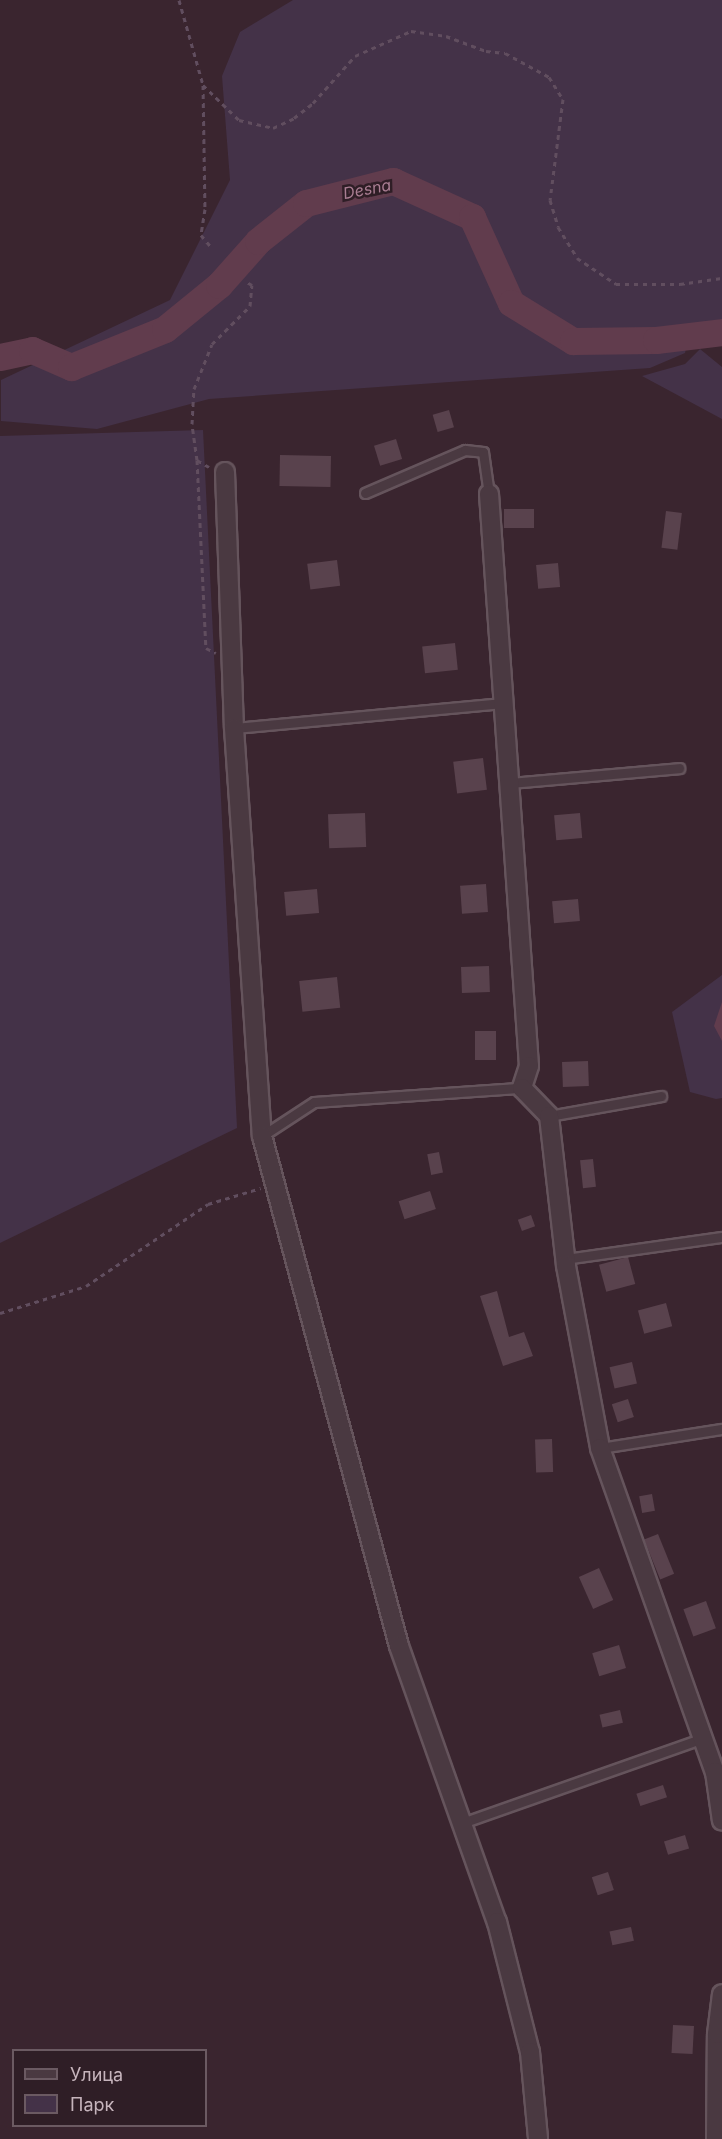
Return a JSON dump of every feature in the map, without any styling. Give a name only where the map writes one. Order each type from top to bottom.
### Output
[{"type":"street","points":[[225,472],[234,728],[262,1136],[399,1646],[497,1922],[530,2052],[538,2139]]},
{"type":"street","points":[[489,494],[529,1066],[522,1088],[549,1116],[565,1259],[600,1448],[715,1772],[722,1821]]},
{"type":"street","points":[[716,2139],[717,2034],[722,1994]]},
{"type":"lane","points":[[365,493],[465,450],[483,452],[489,494]]},
{"type":"lane","points":[[234,728],[504,703]]},
{"type":"lane","points":[[509,783],[679,768]]},
{"type":"lane","points":[[262,1136],[314,1102],[522,1088]]},
{"type":"lane","points":[[549,1116],[661,1096]]},
{"type":"lane","points":[[565,1259],[722,1237]]},
{"type":"lane","points":[[600,1448],[722,1429]]},
{"type":"lane","points":[[462,1823],[703,1738]]},
{"type":"path","points":[[179,0],[203,85],[205,209],[201,235],[212,248]]},
{"type":"path","points":[[203,85],[239,120],[273,128],[294,118],[313,103],[355,56],[411,31],[446,36],[486,51],[505,53],[549,77],[563,99],[550,200],[558,227],[576,258],[616,284],[680,284],[722,278]]},
{"type":"path","points":[[232,663],[206,648],[197,460],[192,424],[194,389],[212,344],[250,306],[252,285],[245,281]]},
{"type":"path","points":[[197,460],[225,472]]},
{"type":"path","points":[[0,1313],[86,1286],[208,1204],[276,1183]]},
{"type":"green space","points":[[293,0],[722,0],[722,320],[691,325],[685,353],[650,368],[209,399],[97,429],[1,421],[1,380],[170,300],[230,180],[222,76],[240,32]]},
{"type":"green space","points":[[700,349],[722,367],[722,419],[642,376],[685,364]]},
{"type":"green space","points":[[203,430],[237,1128],[0,1243],[0,436]]},
{"type":"green space","points":[[722,975],[722,1098],[716,1099],[690,1092],[672,1012]]},
{"type":"shaded area","points":[[722,1002],[722,1041],[714,1026]]},
{"type":"building","points":[[449,410],[454,427],[438,432],[433,415]]},
{"type":"building","points":[[396,439],[402,459],[380,466],[374,446]]},
{"type":"building","points":[[280,455],[331,456],[330,487],[279,486]]},
{"type":"building","points":[[504,509],[534,509],[534,528],[504,528]]},
{"type":"building","points":[[666,511],[682,513],[677,550],[661,548]]},
{"type":"building","points":[[337,560],[340,586],[310,589],[307,564]]},
{"type":"building","points":[[558,563],[560,587],[538,589],[536,565]]},
{"type":"building","points":[[455,643],[458,670],[425,673],[422,646]]},
{"type":"building","points":[[483,758],[487,790],[457,793],[453,762]]},
{"type":"building","points":[[365,813],[366,847],[329,848],[328,814]]},
{"type":"building","points":[[580,813],[582,838],[556,840],[554,815]]},
{"type":"building","points":[[486,884],[488,912],[462,914],[460,886]]},
{"type":"building","points":[[317,889],[319,913],[286,916],[284,892]]},
{"type":"building","points":[[578,899],[580,921],[554,923],[552,901]]},
{"type":"building","points":[[489,966],[490,992],[462,993],[461,967]]},
{"type":"building","points":[[337,977],[340,1008],[302,1012],[299,981]]},
{"type":"building","points":[[475,1031],[496,1031],[496,1060],[475,1060]]},
{"type":"building","points":[[588,1061],[589,1086],[563,1087],[562,1062]]},
{"type":"building","points":[[439,1152],[443,1173],[431,1175],[427,1154]]},
{"type":"building","points":[[593,1159],[596,1187],[583,1188],[580,1160]]},
{"type":"building","points":[[430,1191],[436,1209],[404,1219],[399,1201]]},
{"type":"building","points":[[531,1215],[535,1226],[522,1231],[518,1220]]},
{"type":"building","points":[[628,1257],[635,1284],[606,1292],[599,1265]]},
{"type":"building","points":[[497,1291],[509,1337],[524,1332],[533,1356],[503,1366],[480,1296]]},
{"type":"building","points":[[666,1303],[672,1326],[644,1334],[638,1311]]},
{"type":"building","points":[[632,1362],[637,1383],[615,1389],[610,1367]]},
{"type":"building","points":[[628,1399],[634,1417],[618,1422],[612,1404]]},
{"type":"building","points":[[552,1439],[553,1472],[536,1473],[535,1440]]},
{"type":"building","points":[[652,1494],[655,1511],[642,1513],[639,1496]]},
{"type":"building","points":[[658,1534],[674,1574],[660,1579],[644,1540]]},
{"type":"building","points":[[599,1568],[613,1600],[593,1609],[579,1577]]},
{"type":"building","points":[[706,1601],[716,1628],[693,1636],[683,1609]]},
{"type":"building","points":[[619,1645],[626,1668],[599,1676],[592,1653]]},
{"type":"building","points":[[620,1710],[623,1723],[602,1727],[600,1715]]},
{"type":"building","points":[[663,1785],[667,1797],[640,1806],[636,1794]]},
{"type":"building","points":[[685,1835],[689,1848],[668,1855],[664,1841]]},
{"type":"building","points":[[608,1872],[614,1890],[598,1895],[592,1877]]},
{"type":"building","points":[[631,1927],[634,1941],[612,1945],[609,1932]]},
{"type":"building","points":[[673,2025],[694,2026],[693,2054],[672,2053]]},
{"type":"waterway","name":"Desna","points":[[0,357],[32,350],[71,367],[165,329],[219,285],[258,241],[306,203],[393,181],[472,217],[511,303],[573,341],[656,340],[722,332]]}]
